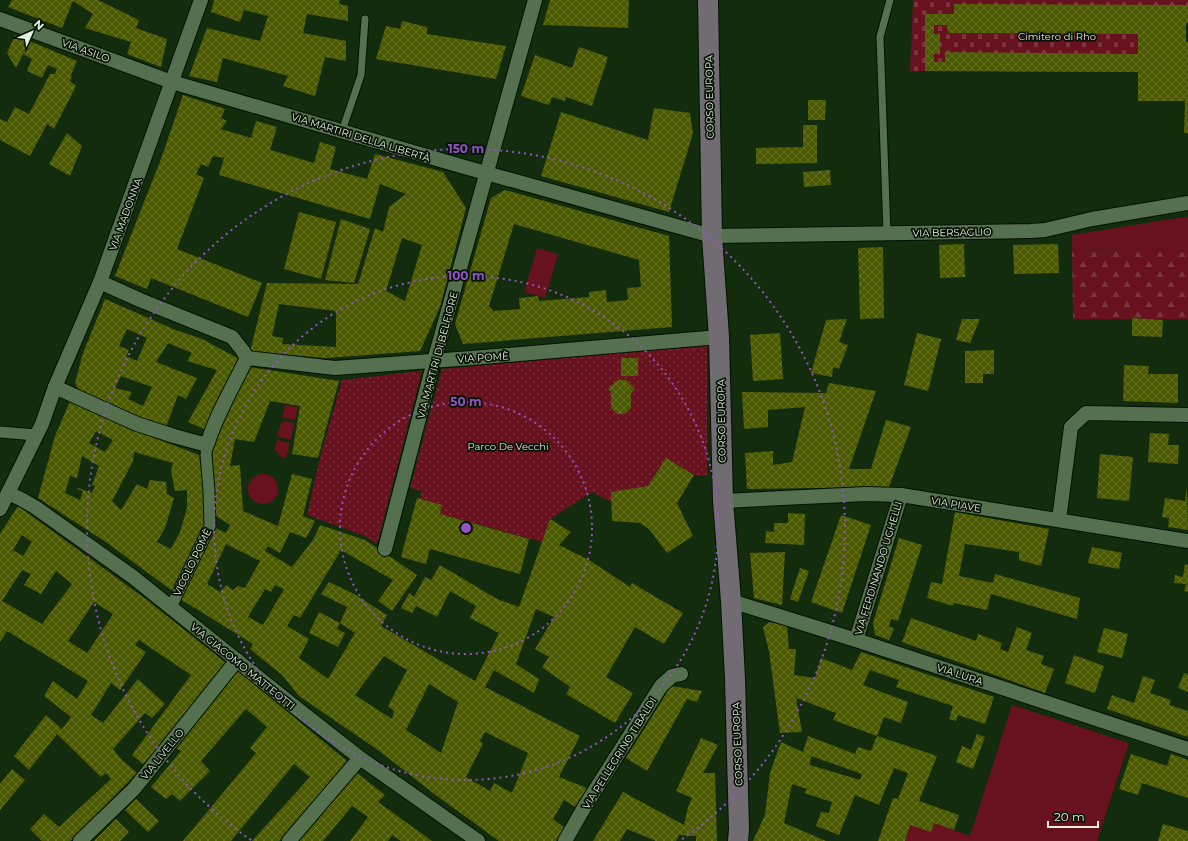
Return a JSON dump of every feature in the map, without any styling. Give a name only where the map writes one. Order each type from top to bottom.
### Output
[{"type":"main road","name":"CORSO EUROPA","points":[[708,0],[712,236],[719,337],[723,501],[736,687],[738,841]]},
{"type":"street","name":"VIA MADONNA","points":[[0,509],[39,430],[55,387],[100,282],[201,0]]},
{"type":"street","name":"VIA MARTIRI DI BELFIORE","points":[[385,550],[434,361],[535,0]]},
{"type":"street","name":"VIA ASILO","points":[[0,19],[172,82]]},
{"type":"street","name":"VIA MARTIRI DELLA LIBERTÀ","points":[[172,82],[342,130],[378,143],[712,236]]},
{"type":"street","name":"VIA BERSAGLIO","points":[[712,236],[1031,231],[1045,230],[1092,219],[1188,202]]},
{"type":"street","points":[[100,282],[140,300],[232,337],[247,358]]},
{"type":"street","name":"VIA POMÈ","points":[[247,358],[335,368],[719,337]]},
{"type":"street","name":"VICOLO POMÈ","points":[[171,607],[210,526],[206,456],[207,445],[210,433],[247,358]]},
{"type":"street","points":[[55,387],[137,424],[207,445]]},
{"type":"street","points":[[1059,520],[1071,427],[1086,413],[1188,415]]},
{"type":"street","points":[[0,432],[39,430]]},
{"type":"street","name":"VIA GIACOMO MATTEOTTI","points":[[8,493],[21,498],[36,507],[133,577],[360,758],[478,841]]},
{"type":"street","name":"VIA PIAVE","points":[[723,501],[866,494],[901,495],[1188,541]]},
{"type":"street","name":"VIA FERDINANDO UGHELLI","points":[[856,640],[901,495]]},
{"type":"street","name":"VIA LURA","points":[[731,601],[856,640],[1188,749]]},
{"type":"street","name":"VIA LIVELLO","points":[[80,841],[134,789],[237,660]]},
{"type":"street","name":"VIA PELLEGRINO TIBALDI","points":[[565,841],[585,806],[661,686],[672,676],[681,674]]},
{"type":"street","points":[[289,841],[360,758]]},
{"type":"lane","points":[[887,233],[880,37],[890,0]]},
{"type":"lane","points":[[342,130],[361,75],[365,19]]},
{"type":"green space","name":"Cimitero di Rho","points":[[913,0],[1188,0],[1188,23],[1138,23],[1138,72],[910,72]]},
{"type":"green space","points":[[1188,217],[1188,252],[1072,250],[1072,235]]},
{"type":"green space","points":[[537,248],[558,254],[545,298],[524,292]]},
{"type":"green space","points":[[1072,250],[1188,252],[1188,319],[1073,319]]},
{"type":"green space","name":"Parco De Vecchi","points":[[707,345],[707,476],[694,475],[666,458],[648,486],[611,492],[611,502],[592,492],[550,519],[542,542],[440,514],[442,505],[420,499],[422,491],[410,488],[442,369]]},
{"type":"green space","points":[[422,371],[377,544],[365,536],[307,515],[320,458],[342,380]]},
{"type":"green space","points":[[285,405],[298,407],[295,420],[282,417]]},
{"type":"green space","points":[[282,421],[294,423],[291,440],[277,436]]},
{"type":"green space","points":[[277,440],[290,443],[286,458],[280,457],[278,452],[274,450]]},
{"type":"green space","points":[[263,474],[273,479],[278,489],[273,499],[263,504],[253,499],[248,489],[253,479]]},
{"type":"green space","points":[[1012,705],[1129,743],[1097,841],[905,841],[910,825],[931,832],[934,823],[970,836]]},
{"type":"building","points":[[12,0],[98,0],[139,20],[136,28],[167,39],[161,67],[127,54],[131,42],[85,28],[93,14],[73,1],[62,28],[8,7]]},
{"type":"building","points":[[214,0],[340,0],[339,4],[348,6],[348,21],[307,14],[303,33],[346,41],[346,61],[325,57],[315,96],[283,86],[288,76],[223,58],[217,82],[189,76],[207,28],[260,41],[268,16],[244,10],[240,22],[211,12]]},
{"type":"building","points":[[550,0],[629,0],[628,28],[543,25]]},
{"type":"building","name":"Cimitero di Rho","points":[[954,4],[1188,5],[1186,42],[1188,42],[1188,133],[1184,133],[1185,101],[1138,101],[1138,72],[925,71],[925,14],[954,14]],"holes":[[[934,25],[947,25],[948,33],[1138,34],[1138,54],[945,52],[945,62],[934,62],[934,54],[940,54],[940,34],[934,34]]]},
{"type":"building","points":[[402,21],[427,27],[427,34],[506,46],[496,79],[376,59],[386,26],[400,29]]},
{"type":"building","points":[[15,35],[77,61],[70,81],[76,86],[54,129],[47,124],[30,156],[0,140],[0,119],[7,122],[15,107],[29,114],[50,74],[55,74],[57,69],[48,65],[42,78],[27,71],[32,59],[23,54],[16,68],[7,53]]},
{"type":"building","points":[[579,47],[608,57],[592,106],[566,97],[565,101],[552,97],[549,105],[521,96],[535,55],[572,68]]},
{"type":"building","points":[[183,95],[225,109],[221,118],[227,121],[221,129],[251,138],[256,121],[277,127],[270,150],[314,163],[320,142],[336,147],[330,169],[367,179],[375,154],[443,172],[466,208],[440,307],[420,351],[326,358],[250,352],[267,283],[358,284],[375,228],[383,232],[389,207],[406,194],[380,184],[370,219],[219,175],[224,158],[213,156],[208,167],[201,164],[196,174],[204,178],[177,249],[262,283],[248,317],[151,278],[147,289],[115,276],[161,159]],"holes":[[[402,238],[422,245],[405,301],[386,291]],[[279,304],[336,311],[336,347],[282,344],[283,338],[272,336]]]},
{"type":"building","points":[[808,100],[826,100],[825,120],[808,120]]},
{"type":"building","points":[[654,108],[690,113],[693,133],[669,212],[541,176],[561,112],[648,140]]},
{"type":"building","points":[[803,125],[817,125],[817,163],[756,164],[756,148],[803,147]]},
{"type":"building","points":[[67,133],[82,146],[70,176],[49,164]]},
{"type":"building","points":[[830,170],[831,185],[804,187],[803,172]]},
{"type":"building","points":[[505,190],[669,236],[672,327],[463,344],[455,324],[491,198]],"holes":[[[514,224],[639,260],[641,287],[627,288],[628,300],[607,302],[606,290],[589,292],[589,297],[539,301],[538,296],[519,298],[520,309],[494,311],[489,306]]]},
{"type":"building","points":[[299,212],[336,222],[321,279],[284,269]]},
{"type":"building","points":[[341,219],[370,229],[354,283],[325,280]]},
{"type":"building","points":[[964,244],[965,277],[940,278],[939,245]]},
{"type":"building","points":[[1058,244],[1059,273],[1014,274],[1013,245]]},
{"type":"building","points":[[883,247],[884,318],[860,319],[858,248]]},
{"type":"building","points":[[105,299],[173,329],[202,339],[241,360],[204,429],[188,422],[217,370],[187,361],[192,353],[168,343],[156,362],[197,378],[186,399],[178,395],[166,427],[137,418],[79,391],[75,383],[83,353]],"holes":[[[127,329],[147,338],[137,361],[126,356],[129,350],[119,346]],[[121,376],[152,387],[143,406],[128,399],[132,392],[115,388]]]},
{"type":"building","points":[[1132,318],[1163,320],[1162,337],[1132,336]]},
{"type":"building","points":[[847,319],[839,342],[848,345],[839,369],[833,367],[832,377],[811,373],[826,320]]},
{"type":"building","points":[[962,319],[980,319],[970,343],[956,340]]},
{"type":"building","points":[[780,333],[783,379],[753,381],[750,335]]},
{"type":"building","points":[[917,333],[941,339],[928,391],[904,385]]},
{"type":"building","points":[[994,350],[994,374],[983,374],[983,383],[965,383],[965,351]]},
{"type":"building","points":[[621,358],[638,358],[638,376],[621,376]]},
{"type":"building","points":[[1124,365],[1149,366],[1148,374],[1178,374],[1178,403],[1123,401]]},
{"type":"building","points":[[250,367],[339,381],[318,458],[292,454],[300,406],[270,401],[254,442],[235,439],[230,466],[240,465],[243,511],[278,526],[292,474],[312,479],[303,516],[315,521],[306,538],[290,532],[280,553],[268,546],[265,551],[292,567],[313,540],[320,525],[365,540],[417,575],[392,611],[378,601],[393,580],[341,550],[300,618],[294,615],[287,626],[309,639],[299,658],[328,679],[355,633],[340,623],[347,607],[321,594],[329,582],[354,594],[387,615],[381,626],[475,681],[499,633],[470,618],[476,606],[450,591],[437,617],[416,606],[412,613],[401,608],[409,593],[414,597],[425,577],[431,580],[440,565],[497,599],[519,607],[550,519],[571,532],[559,545],[589,560],[630,587],[632,583],[683,613],[664,644],[635,627],[606,677],[633,693],[615,723],[566,694],[570,687],[542,667],[549,657],[535,649],[554,617],[536,609],[516,664],[539,679],[534,693],[494,670],[485,687],[580,736],[559,777],[587,788],[577,808],[564,800],[553,819],[565,828],[556,841],[499,841],[437,796],[378,750],[299,696],[282,675],[250,649],[253,644],[177,597],[215,528],[226,533],[230,525],[216,516],[211,456],[216,437]],"holes":[[[226,544],[260,561],[245,588],[238,586],[233,590],[226,585],[220,592],[207,584]],[[275,585],[284,589],[263,625],[248,617],[265,589],[271,592]],[[384,656],[407,670],[388,706],[394,711],[392,719],[355,695]],[[429,684],[458,702],[441,753],[406,730]],[[485,732],[528,753],[512,793],[494,783],[490,791],[466,777],[483,744],[480,741]]]},
{"type":"building","points":[[618,380],[626,380],[635,389],[631,393],[631,408],[625,414],[617,414],[611,408],[611,392],[608,389]]},
{"type":"building","points":[[829,383],[876,391],[849,469],[871,469],[886,420],[911,427],[889,487],[747,489],[745,453],[773,451],[773,465],[792,462],[805,407],[768,410],[768,427],[744,429],[742,392],[826,393]]},
{"type":"building","points":[[71,399],[128,428],[199,455],[206,498],[207,516],[200,538],[174,592],[106,542],[38,498],[55,436]],"holes":[[[96,431],[113,440],[105,452],[89,443]],[[134,452],[173,463],[171,471],[175,491],[187,490],[187,508],[180,532],[171,549],[157,542],[165,528],[174,498],[167,494],[166,482],[150,480],[147,489],[137,484],[121,510],[112,501],[133,461]],[[82,456],[99,466],[92,485],[95,486],[92,493],[78,488],[77,489],[83,491],[80,500],[65,493],[70,476],[77,478]]]},
{"type":"building","points":[[1150,433],[1169,434],[1168,445],[1179,445],[1178,464],[1148,462]]},
{"type":"building","points":[[1100,454],[1133,457],[1129,501],[1097,498]]},
{"type":"building","points":[[666,458],[694,475],[677,503],[693,536],[667,553],[649,529],[640,523],[612,521],[611,492],[648,486]]},
{"type":"building","points":[[1187,487],[1188,530],[1168,527],[1169,518],[1162,517],[1165,498],[1185,501]]},
{"type":"building","points":[[417,498],[442,505],[440,514],[529,539],[520,574],[430,549],[426,564],[401,557]]},
{"type":"building","points":[[18,506],[147,600],[226,663],[144,765],[132,755],[191,675],[139,640],[135,645],[146,652],[120,690],[111,683],[91,715],[103,723],[138,679],[165,704],[152,718],[145,713],[113,749],[121,759],[137,773],[70,841],[42,841],[30,829],[44,814],[59,827],[111,779],[106,773],[101,777],[57,734],[29,770],[14,756],[46,715],[62,729],[71,717],[44,696],[53,681],[77,699],[88,681],[7,631],[0,642],[0,534]],"holes":[[[22,535],[32,542],[23,556],[13,550]],[[22,570],[31,574],[24,585],[41,594],[56,571],[72,584],[42,624],[2,601]],[[94,602],[113,614],[87,653],[68,641]]]},
{"type":"building","points":[[955,512],[1049,529],[1041,566],[1019,560],[1019,552],[965,544],[959,576],[993,583],[995,574],[1080,598],[1077,619],[991,594],[987,610],[954,603],[953,606],[927,598],[931,582],[942,584]]},
{"type":"building","points":[[788,513],[805,514],[804,545],[765,543],[766,531],[774,532],[774,523],[788,523]]},
{"type":"building","points":[[841,515],[871,525],[842,613],[811,602]]},
{"type":"building","points":[[899,538],[922,545],[898,621],[891,619],[889,626],[894,629],[889,640],[875,635],[873,623]]},
{"type":"building","points":[[1092,547],[1122,553],[1119,569],[1088,563]]},
{"type":"building","points":[[785,552],[782,605],[754,598],[750,553]]},
{"type":"building","points":[[1185,564],[1188,565],[1188,592],[1184,591],[1186,584],[1174,583],[1175,575],[1183,577]]},
{"type":"building","points":[[800,568],[809,571],[798,602],[790,599]]},
{"type":"building","points":[[319,612],[340,623],[337,629],[345,633],[338,647],[309,633]]},
{"type":"building","points":[[911,618],[976,641],[978,634],[1002,643],[1000,649],[1008,652],[1017,627],[1032,633],[1026,650],[1044,656],[1041,664],[1054,669],[1045,693],[902,642]]},
{"type":"building","points":[[770,622],[787,626],[789,649],[796,649],[794,675],[815,678],[821,658],[852,670],[861,652],[994,697],[985,724],[958,715],[956,721],[949,719],[953,706],[896,687],[899,680],[870,670],[863,685],[908,702],[901,723],[884,717],[877,736],[833,720],[836,713],[796,698],[802,732],[780,733],[769,651],[763,627]]},
{"type":"building","points":[[1104,628],[1128,634],[1122,658],[1097,652]]},
{"type":"building","points":[[1074,655],[1104,666],[1095,693],[1065,683]]},
{"type":"building","points":[[236,669],[348,762],[326,790],[279,841],[252,841],[310,777],[294,764],[231,841],[183,841],[256,753],[250,748],[267,727],[246,709],[201,761],[210,771],[180,801],[172,794],[166,799],[151,787],[181,751],[173,747]]},
{"type":"building","points":[[1184,673],[1188,675],[1188,692],[1178,688]]},
{"type":"building","points":[[1143,676],[1155,680],[1150,693],[1171,700],[1169,705],[1188,711],[1188,737],[1107,709],[1112,695],[1134,703]]},
{"type":"building","points":[[671,686],[702,691],[697,702],[687,699],[647,771],[626,758]]},
{"type":"building","points":[[977,734],[985,737],[973,769],[956,762],[962,746],[971,750]]},
{"type":"building","points":[[808,736],[855,754],[858,747],[871,751],[877,736],[937,756],[919,801],[959,815],[954,830],[934,823],[931,832],[910,825],[905,841],[878,841],[893,798],[898,799],[908,773],[894,768],[879,805],[855,795],[839,835],[816,826],[821,812],[829,813],[832,802],[804,793],[807,789],[792,784],[784,823],[826,841],[753,841],[765,815],[770,773],[781,742],[803,752]],"holes":[[[811,756],[862,774],[860,780],[810,765]]]},
{"type":"building","points":[[701,738],[718,745],[703,773],[715,773],[717,841],[696,841],[696,836],[679,835],[676,841],[656,841],[627,829],[620,841],[593,841],[623,792],[684,825],[688,807],[692,798],[676,791]]},
{"type":"building","points":[[1131,754],[1167,766],[1171,754],[1188,760],[1188,798],[1142,783],[1138,795],[1119,789]]},
{"type":"building","points":[[12,769],[25,780],[0,810],[0,784]]},
{"type":"building","points":[[357,773],[385,795],[378,802],[432,841],[401,841],[392,835],[388,841],[350,841],[368,817],[352,806],[323,841],[299,841]]},
{"type":"building","points":[[136,799],[159,821],[148,832],[125,810]]},
{"type":"building","points":[[116,819],[129,832],[120,841],[94,841]]},
{"type":"building","points":[[1163,824],[1188,831],[1188,841],[1158,841]]}]
